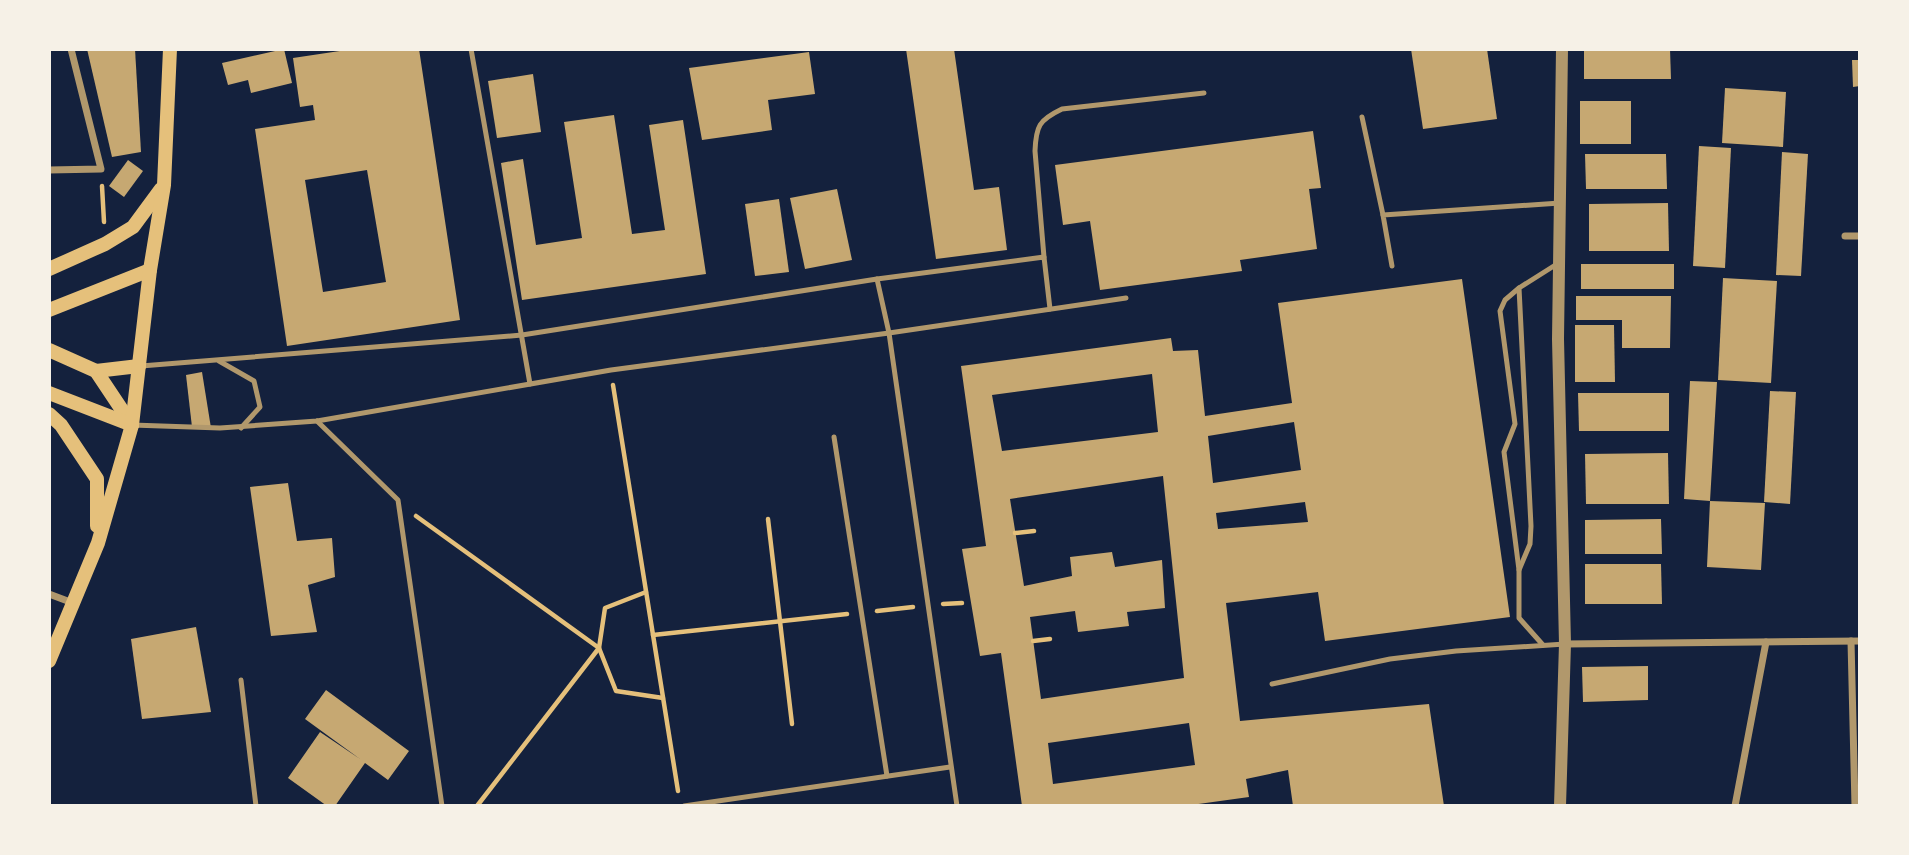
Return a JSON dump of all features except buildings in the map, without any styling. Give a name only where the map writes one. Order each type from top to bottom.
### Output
[{"type":"main road","points":[[49,661],[98,543],[132,425],[150,270],[164,185],[170,49]]},
{"type":"main road","points":[[49,269],[106,244],[133,227],[164,185]]},
{"type":"main road","points":[[49,310],[150,270]]},
{"type":"main road","points":[[49,350],[96,371],[139,366]]},
{"type":"main road","points":[[96,371],[132,425]]},
{"type":"main road","points":[[49,393],[132,425]]},
{"type":"main road","points":[[49,414],[61,425],[97,479],[98,543]]},
{"type":"street","points":[[49,170],[101,169],[71,49]]},
{"type":"street","points":[[1560,806],[1565,644],[1558,339],[1562,49]]},
{"type":"street","points":[[1845,236],[1860,236]]},
{"type":"street","points":[[49,594],[74,603]]},
{"type":"street","points":[[1565,644],[1856,641],[1855,806]]},
{"type":"street","points":[[1735,806],[1766,642]]},
{"type":"lane","points":[[471,49],[530,384]]},
{"type":"lane","points":[[1050,309],[1035,150],[1040,123],[1047,116],[1062,109],[1204,93]]},
{"type":"lane","points":[[1362,117],[1392,267]]},
{"type":"lane","points":[[1383,215],[1560,203]]},
{"type":"lane","points":[[139,366],[522,335],[877,279],[1044,257]]},
{"type":"lane","points":[[1543,645],[1519,618],[1519,570],[1504,452],[1514,424],[1500,312],[1505,300],[1518,288],[1559,262]]},
{"type":"lane","points":[[877,279],[889,333],[957,806]]},
{"type":"lane","points":[[1518,288],[1531,526],[1530,544],[1519,570]]},
{"type":"lane","points":[[132,425],[241,428],[317,421],[611,370],[1126,298]]},
{"type":"lane","points":[[218,361],[254,381],[260,407],[241,428]]},
{"type":"lane","points":[[317,421],[398,500],[442,806]]},
{"type":"lane","points":[[834,437],[887,776]]},
{"type":"lane","points":[[1272,684],[1390,659],[1456,650],[1565,644]]},
{"type":"lane","points":[[241,680],[256,806]]},
{"type":"lane","points":[[684,806],[950,767]]},
{"type":"path","points":[[101,169],[106,244]]},
{"type":"path","points":[[611,370],[678,793]]},
{"type":"path","points":[[398,500],[432,528],[599,648]]},
{"type":"path","points":[[768,519],[792,724]]},
{"type":"path","points":[[1015,533],[1034,531]]},
{"type":"path","points":[[646,592],[604,608],[599,648],[616,691],[663,698]]},
{"type":"path","points":[[653,635],[928,605]]},
{"type":"path","points":[[1033,641],[1050,639]]},
{"type":"path","points":[[477,806],[599,648]]}]
